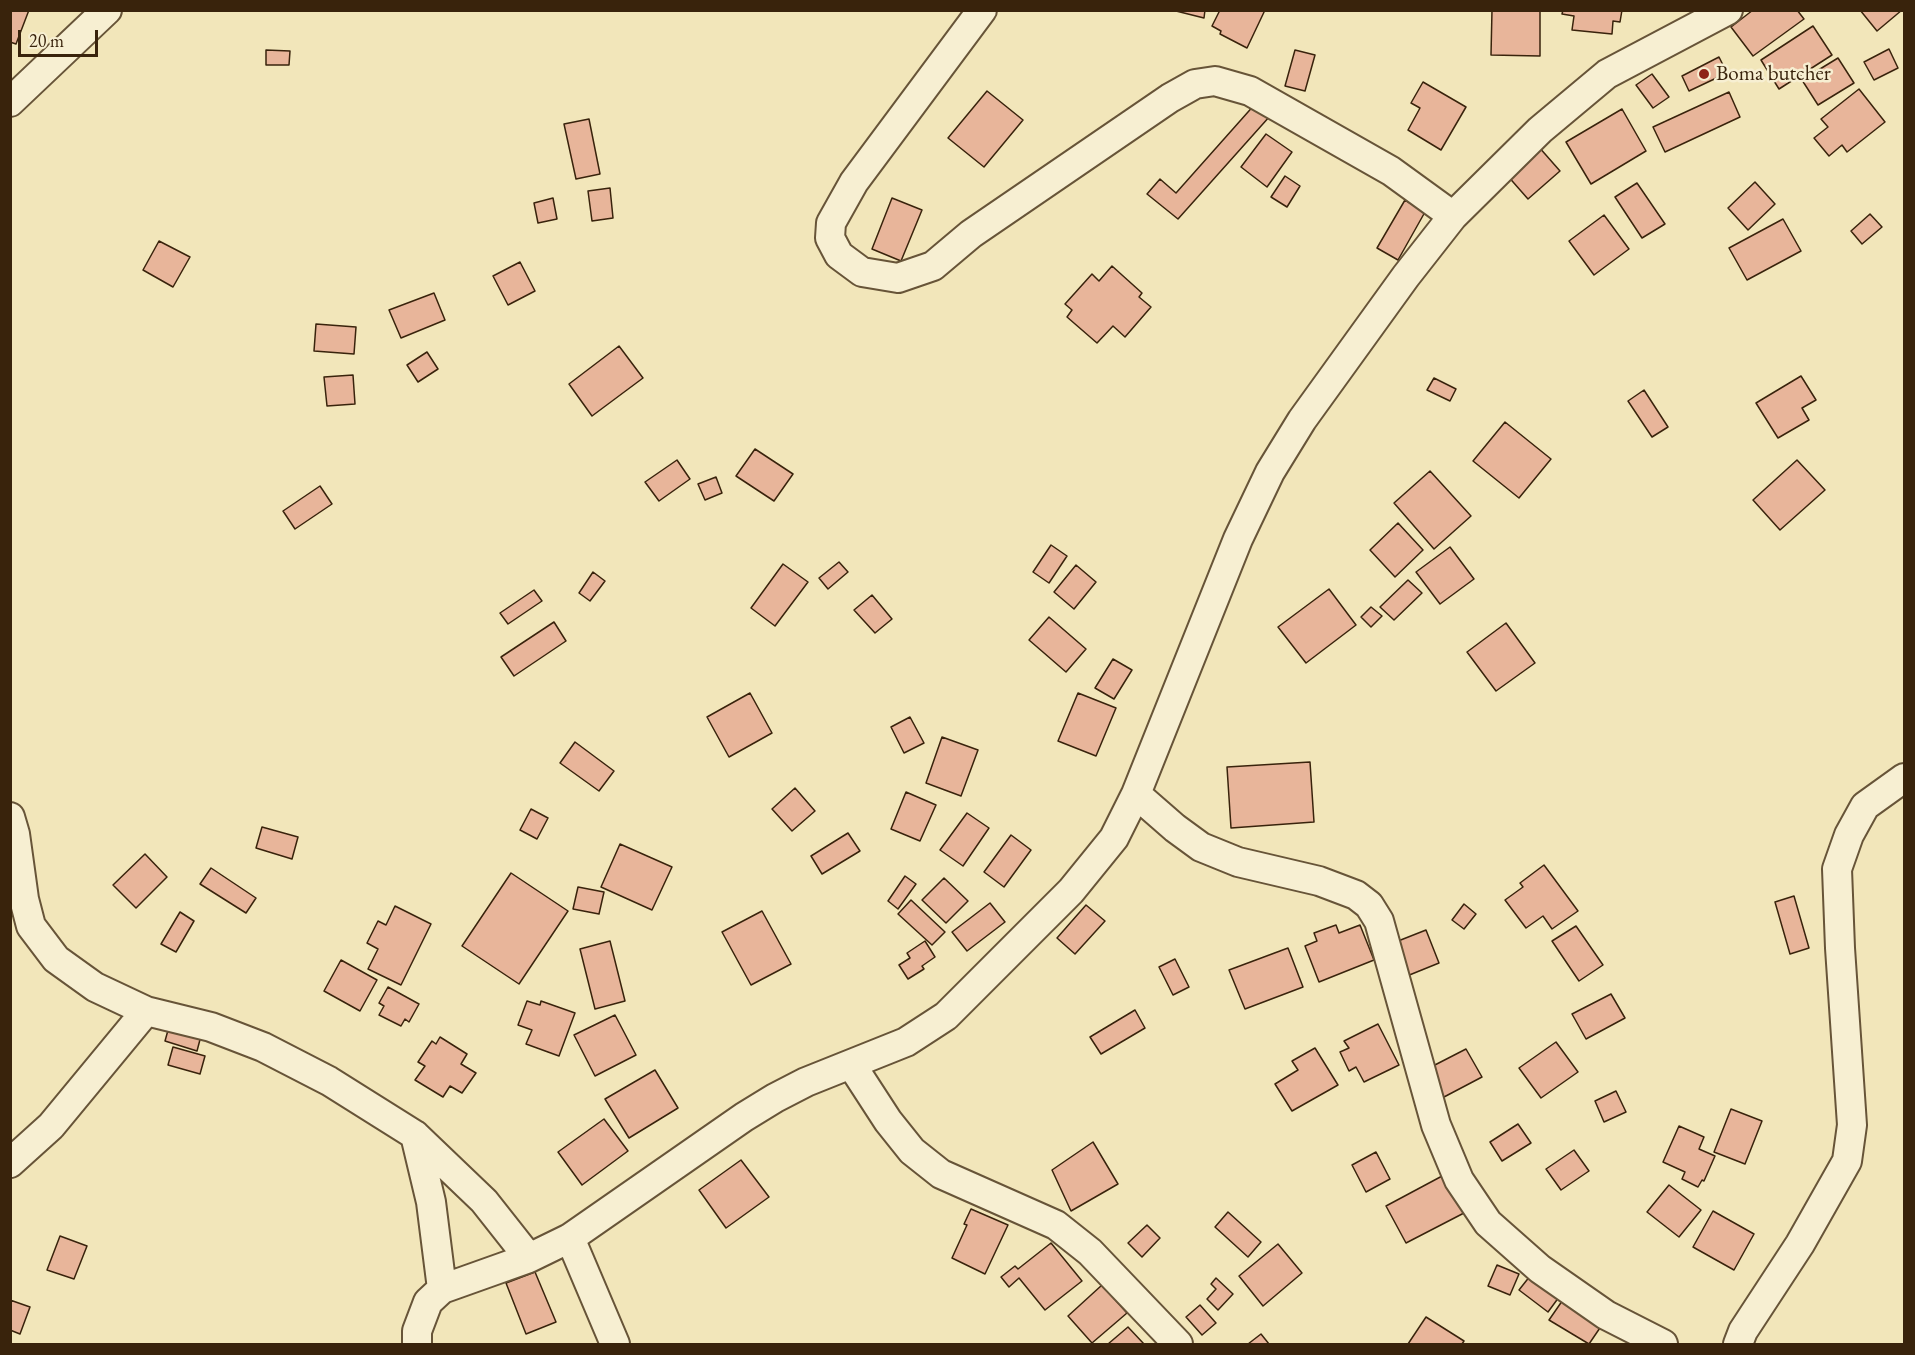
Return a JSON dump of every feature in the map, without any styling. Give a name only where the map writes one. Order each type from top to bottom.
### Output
[{"type":"street","points":[[10,102],[107,10]]},
{"type":"street","points":[[982,10],[854,182],[831,223],[830,238],[839,255],[862,272],[898,278],[933,266],[971,234],[1170,98],[1195,84],[1215,81],[1250,91],[1391,171],[1453,216]]},
{"type":"street","points":[[417,1344],[417,1331],[428,1302],[442,1289],[529,1258],[570,1238],[767,1103],[806,1082],[906,1042],[946,1016],[1071,891],[1114,838],[1137,794],[1238,538],[1270,472],[1302,420],[1400,285],[1453,216],[1540,130],[1607,74],[1728,10]]},
{"type":"street","points":[[1738,1344],[1743,1330],[1800,1244],[1847,1161],[1852,1125],[1837,869],[1849,835],[1865,806],[1905,778]]},
{"type":"street","points":[[1137,794],[1201,847],[1238,862],[1319,881],[1356,895],[1370,905],[1379,921],[1436,1125],[1459,1180],[1488,1223],[1540,1269],[1606,1315],[1663,1344]]},
{"type":"street","points":[[10,817],[15,834],[17,898],[31,926],[56,959],[95,987],[146,1011],[210,1027],[263,1047],[329,1081],[416,1135],[484,1201],[529,1258]]},
{"type":"street","points":[[10,1163],[51,1126],[146,1011]]},
{"type":"street","points":[[851,1064],[888,1121],[912,1151],[941,1174],[1056,1225],[1090,1252],[1178,1344]]},
{"type":"street","points":[[416,1135],[431,1202],[442,1289]]},
{"type":"street","points":[[570,1238],[615,1344]]},
{"type":"building","points":[[10,10],[29,10],[16,44],[10,42]]},
{"type":"building","points":[[1172,10],[1205,10],[1204,18]]},
{"type":"building","points":[[1220,10],[1265,10],[1247,48],[1220,34],[1221,31],[1212,26]]},
{"type":"building","points":[[1492,10],[1540,10],[1540,56],[1491,55]]},
{"type":"building","points":[[1563,10],[1622,10],[1620,22],[1613,21],[1612,34],[1572,30],[1574,16],[1562,14]]},
{"type":"building","points":[[1753,10],[1797,10],[1804,19],[1753,56],[1731,27]]},
{"type":"building","points":[[1860,10],[1902,10],[1877,31]]},
{"type":"building","points":[[1813,26],[1832,55],[1779,89],[1761,60]]},
{"type":"building","points":[[1889,49],[1898,68],[1874,80],[1864,62]]},
{"type":"building","points":[[266,50],[290,51],[289,65],[266,65]]},
{"type":"building","points":[[1295,50],[1315,55],[1305,91],[1285,86]]},
{"type":"building","name":"Boma butcher","points":[[1719,57],[1727,73],[1689,91],[1682,76]]},
{"type":"building","points":[[1838,58],[1854,83],[1818,105],[1802,80]]},
{"type":"building","points":[[1652,74],[1669,97],[1653,108],[1636,85]]},
{"type":"building","points":[[1423,82],[1466,107],[1441,150],[1408,130],[1420,108],[1411,103]]},
{"type":"building","points":[[1859,89],[1885,122],[1847,152],[1842,145],[1829,156],[1814,138],[1828,127],[1821,119]]},
{"type":"building","points":[[987,91],[1023,120],[984,167],[948,138]]},
{"type":"building","points":[[1729,92],[1740,117],[1665,152],[1653,127]]},
{"type":"building","points":[[1256,103],[1270,116],[1178,219],[1147,194],[1160,179],[1176,193]]},
{"type":"building","points":[[1622,109],[1646,151],[1591,184],[1566,142]]},
{"type":"building","points":[[589,119],[600,174],[576,179],[564,124]]},
{"type":"building","points":[[1266,134],[1292,152],[1267,187],[1241,167]]},
{"type":"building","points":[[1538,146],[1560,171],[1528,199],[1506,174]]},
{"type":"building","points":[[1285,176],[1300,186],[1287,207],[1271,197]]},
{"type":"building","points":[[1755,182],[1775,204],[1748,230],[1728,208]]},
{"type":"building","points":[[1637,183],[1665,224],[1642,238],[1615,197]]},
{"type":"building","points":[[610,188],[613,218],[592,221],[588,191]]},
{"type":"building","points":[[553,198],[557,219],[538,223],[534,203]]},
{"type":"building","points":[[892,198],[922,210],[901,261],[872,249]]},
{"type":"building","points":[[1405,200],[1425,212],[1398,260],[1377,248]]},
{"type":"building","points":[[1870,214],[1882,227],[1862,244],[1851,231]]},
{"type":"building","points":[[1604,215],[1629,249],[1594,275],[1569,241]]},
{"type":"building","points":[[1783,219],[1801,251],[1747,280],[1729,248]]},
{"type":"building","points":[[159,241],[190,257],[173,287],[143,270]]},
{"type":"building","points":[[520,262],[535,291],[508,305],[493,276]]},
{"type":"building","points":[[1112,266],[1142,293],[1139,297],[1151,307],[1125,337],[1113,326],[1097,343],[1067,317],[1072,310],[1065,304],[1092,274],[1099,281]]},
{"type":"building","points":[[434,293],[445,320],[401,338],[389,310]]},
{"type":"building","points":[[316,324],[356,327],[354,354],[314,351]]},
{"type":"building","points":[[619,346],[643,378],[592,416],[569,384]]},
{"type":"building","points":[[427,352],[438,369],[418,382],[407,365]]},
{"type":"building","points":[[353,375],[355,404],[327,406],[324,377]]},
{"type":"building","points":[[1801,376],[1816,400],[1802,408],[1809,420],[1778,438],[1756,403]]},
{"type":"building","points":[[1434,378],[1456,389],[1450,401],[1427,390]]},
{"type":"building","points":[[1644,390],[1668,427],[1652,437],[1628,401]]},
{"type":"building","points":[[1505,422],[1551,459],[1519,498],[1473,461]]},
{"type":"building","points":[[755,449],[793,474],[774,501],[736,476]]},
{"type":"building","points":[[677,460],[690,479],[659,501],[645,482]]},
{"type":"building","points":[[1797,460],[1825,490],[1780,530],[1753,500]]},
{"type":"building","points":[[1430,471],[1471,516],[1434,549],[1394,503]]},
{"type":"building","points":[[716,477],[722,493],[705,500],[698,484]]},
{"type":"building","points":[[320,486],[332,504],[295,529],[283,511]]},
{"type":"building","points":[[1398,523],[1423,550],[1395,577],[1370,550]]},
{"type":"building","points":[[1051,545],[1067,556],[1049,583],[1033,572]]},
{"type":"building","points":[[1450,547],[1474,579],[1440,604],[1416,572]]},
{"type":"building","points":[[839,562],[848,572],[828,589],[819,578]]},
{"type":"building","points":[[783,564],[808,582],[775,626],[751,608]]},
{"type":"building","points":[[1076,565],[1096,582],[1074,609],[1054,592]]},
{"type":"building","points":[[593,572],[605,581],[590,601],[579,593]]},
{"type":"building","points":[[1408,580],[1422,593],[1394,620],[1380,607]]},
{"type":"building","points":[[1329,589],[1356,625],[1306,663],[1278,627]]},
{"type":"building","points":[[534,590],[542,601],[508,624],[500,613]]},
{"type":"building","points":[[872,595],[892,619],[875,633],[854,610]]},
{"type":"building","points":[[1371,607],[1382,616],[1371,627],[1361,617]]},
{"type":"building","points":[[1049,617],[1086,649],[1066,672],[1029,640]]},
{"type":"building","points":[[554,622],[566,641],[514,676],[501,657]]},
{"type":"building","points":[[1506,623],[1535,663],[1496,691],[1467,652]]},
{"type":"building","points":[[1113,659],[1132,670],[1114,699],[1095,688]]},
{"type":"building","points":[[750,693],[772,733],[729,757],[707,717]]},
{"type":"building","points":[[1078,693],[1116,708],[1096,756],[1058,741]]},
{"type":"building","points":[[910,717],[924,743],[904,753],[891,727]]},
{"type":"building","points":[[942,737],[978,750],[961,796],[926,783]]},
{"type":"building","points":[[575,742],[614,771],[599,791],[560,763]]},
{"type":"building","points":[[1310,762],[1314,822],[1231,828],[1227,767]]},
{"type":"building","points":[[795,788],[815,811],[792,831],[772,809]]},
{"type":"building","points":[[906,792],[936,805],[920,841],[891,829]]},
{"type":"building","points":[[531,809],[548,818],[537,839],[520,830]]},
{"type":"building","points":[[967,813],[989,828],[963,866],[940,850]]},
{"type":"building","points":[[262,827],[298,837],[292,859],[256,848]]},
{"type":"building","points":[[848,833],[860,851],[822,874],[811,856]]},
{"type":"building","points":[[1011,835],[1031,850],[1004,887],[984,872]]},
{"type":"building","points":[[620,844],[672,867],[652,910],[601,887]]},
{"type":"building","points":[[145,854],[167,877],[136,908],[113,885]]},
{"type":"building","points":[[1544,865],[1578,911],[1552,929],[1543,916],[1526,928],[1505,900],[1523,887],[1520,883]]},
{"type":"building","points":[[211,868],[256,898],[246,913],[200,884]]},
{"type":"building","points":[[511,873],[568,911],[519,984],[462,946]]},
{"type":"building","points":[[905,876],[916,884],[898,909],[888,901]]},
{"type":"building","points":[[944,878],[968,901],[946,923],[922,900]]},
{"type":"building","points":[[578,887],[604,892],[599,914],[573,909]]},
{"type":"building","points":[[1794,896],[1809,948],[1790,954],[1775,902]]},
{"type":"building","points":[[911,900],[945,932],[932,945],[898,914]]},
{"type":"building","points":[[990,903],[1005,922],[967,951],[952,932]]},
{"type":"building","points":[[1464,904],[1476,914],[1464,929],[1452,920]]},
{"type":"building","points":[[1086,905],[1105,921],[1075,954],[1057,938]]},
{"type":"building","points":[[395,906],[431,924],[401,985],[368,969],[378,949],[367,943],[378,921],[386,925]]},
{"type":"building","points":[[762,911],[791,964],[751,985],[722,932]]},
{"type":"building","points":[[180,912],[194,921],[176,952],[161,944]]},
{"type":"building","points":[[1336,925],[1339,933],[1360,925],[1374,960],[1319,982],[1305,946],[1317,941],[1314,933]]},
{"type":"building","points":[[1576,926],[1603,965],[1579,981],[1552,941]]},
{"type":"building","points":[[1426,930],[1439,963],[1402,978],[1388,945]]},
{"type":"building","points":[[610,941],[625,1001],[595,1009],[580,949]]},
{"type":"building","points":[[925,941],[935,957],[922,966],[924,969],[908,979],[899,965],[910,958],[907,953]]},
{"type":"building","points":[[1288,948],[1303,987],[1245,1009],[1229,970]]},
{"type":"building","points":[[1175,959],[1189,987],[1173,995],[1159,967]]},
{"type":"building","points":[[341,960],[377,980],[360,1011],[324,991]]},
{"type":"building","points":[[388,987],[419,1004],[409,1022],[405,1019],[401,1026],[379,1015],[384,1006],[379,1003]]},
{"type":"building","points":[[1611,994],[1625,1018],[1586,1039],[1572,1014]]},
{"type":"building","points":[[527,1001],[540,1005],[541,1001],[575,1013],[559,1056],[526,1044],[532,1030],[518,1025]]},
{"type":"building","points":[[1135,1010],[1145,1028],[1101,1054],[1090,1037]]},
{"type":"building","points":[[615,1015],[636,1055],[595,1076],[574,1035]]},
{"type":"building","points":[[170,1023],[202,1032],[197,1051],[165,1041]]},
{"type":"building","points":[[1378,1024],[1399,1065],[1364,1082],[1356,1067],[1349,1071],[1340,1052],[1349,1048],[1344,1041]]},
{"type":"building","points":[[440,1037],[467,1054],[461,1064],[476,1073],[462,1093],[450,1086],[443,1097],[415,1080],[425,1066],[418,1062],[432,1041],[436,1044]]},
{"type":"building","points":[[1556,1042],[1578,1072],[1541,1098],[1519,1068]]},
{"type":"building","points":[[173,1047],[205,1056],[200,1074],[168,1065]]},
{"type":"building","points":[[1315,1048],[1338,1085],[1292,1111],[1275,1084],[1298,1070],[1292,1061]]},
{"type":"building","points":[[1466,1049],[1482,1077],[1444,1097],[1429,1068]]},
{"type":"building","points":[[655,1070],[678,1108],[629,1138],[605,1099]]},
{"type":"building","points":[[1616,1091],[1626,1112],[1604,1122],[1595,1101]]},
{"type":"building","points":[[1731,1109],[1762,1121],[1745,1164],[1714,1152]]},
{"type":"building","points":[[604,1119],[628,1151],[582,1185],[558,1152]]},
{"type":"building","points":[[1518,1124],[1531,1143],[1502,1161],[1490,1142]]},
{"type":"building","points":[[1679,1126],[1704,1137],[1699,1149],[1715,1156],[1704,1181],[1702,1180],[1698,1187],[1682,1179],[1685,1172],[1663,1162]]},
{"type":"building","points":[[1093,1142],[1118,1184],[1071,1211],[1052,1170]]},
{"type":"building","points":[[1574,1150],[1589,1171],[1561,1190],[1546,1169]]},
{"type":"building","points":[[1376,1152],[1390,1179],[1366,1192],[1352,1165]]},
{"type":"building","points":[[741,1160],[769,1197],[726,1228],[699,1190]]},
{"type":"building","points":[[1444,1175],[1464,1213],[1406,1243],[1386,1206]]},
{"type":"building","points":[[1669,1185],[1701,1210],[1679,1237],[1647,1212]]},
{"type":"building","points":[[971,1209],[1008,1225],[985,1274],[952,1258],[967,1225],[964,1224]]},
{"type":"building","points":[[1713,1211],[1754,1234],[1734,1270],[1693,1247]]},
{"type":"building","points":[[1228,1212],[1261,1242],[1248,1257],[1215,1227]]},
{"type":"building","points":[[1147,1225],[1160,1238],[1142,1257],[1128,1243]]},
{"type":"building","points":[[60,1236],[87,1246],[74,1279],[47,1270]]},
{"type":"building","points":[[1051,1243],[1082,1281],[1045,1310],[1019,1278],[1009,1287],[1001,1277],[1015,1266],[1018,1269]]},
{"type":"building","points":[[1278,1244],[1302,1273],[1263,1306],[1239,1276]]},
{"type":"building","points":[[1497,1265],[1519,1274],[1510,1295],[1488,1286]]},
{"type":"building","points":[[1534,1271],[1562,1293],[1548,1312],[1519,1290]]},
{"type":"building","points":[[535,1272],[556,1322],[526,1334],[506,1283]]},
{"type":"building","points":[[1216,1278],[1233,1294],[1218,1310],[1207,1299],[1216,1289],[1211,1284]]},
{"type":"building","points":[[1102,1285],[1127,1313],[1092,1343],[1068,1316]]},
{"type":"building","points":[[1567,1294],[1606,1319],[1589,1344],[1549,1320]]},
{"type":"building","points":[[10,1300],[30,1307],[20,1334],[10,1330]]},
{"type":"building","points":[[1200,1305],[1216,1323],[1202,1335],[1186,1317]]},
{"type":"building","points":[[1426,1317],[1464,1341],[1462,1344],[1408,1344]]},
{"type":"building","points":[[1128,1327],[1144,1344],[1108,1344]]},
{"type":"building","points":[[1261,1334],[1269,1344],[1248,1344]]},
{"type":"place","name":"Boma butcher","points":[[1704,74]]}]
